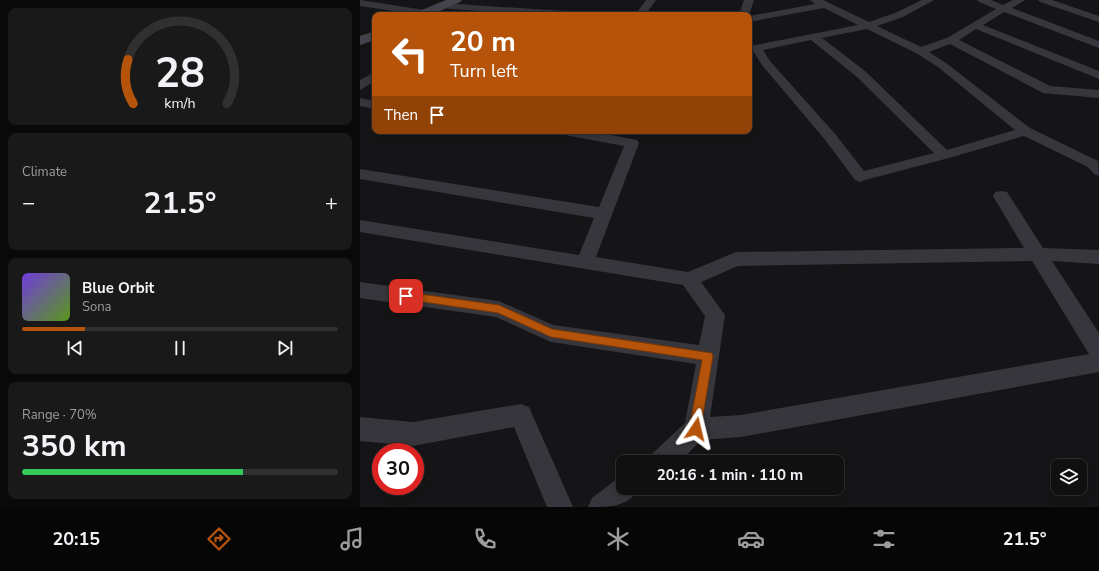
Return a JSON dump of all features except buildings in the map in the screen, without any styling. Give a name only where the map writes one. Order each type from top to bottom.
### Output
[{"type":"main road","points":[[428,12],[456,0]]},
{"type":"main road","points":[[360,41],[372,36]]},
{"type":"street","points":[[494,9],[513,0]]},
{"type":"street","points":[[642,12],[651,0]]},
{"type":"street","points":[[745,12],[749,0]]},
{"type":"street","points":[[815,0],[920,51],[942,65],[1025,131],[1097,166]]},
{"type":"street","points":[[753,48],[867,26],[899,15],[929,0]]},
{"type":"street","points":[[982,0],[1002,9],[1099,45]]},
{"type":"street","points":[[920,51],[951,40],[1002,9],[1020,0]]},
{"type":"street","points":[[1043,0],[1097,16]]},
{"type":"street","points":[[360,2],[412,12]]},
{"type":"street","points":[[903,3],[914,8]]},
{"type":"street","points":[[752,18],[824,5]]},
{"type":"street","points":[[442,6],[537,12]]},
{"type":"street","points":[[975,25],[1099,76]]},
{"type":"street","points":[[814,37],[861,74],[944,155]]},
{"type":"street","points":[[951,40],[1047,90],[1099,94]]},
{"type":"street","points":[[753,48],[831,138],[860,177],[944,155],[1025,131]]},
{"type":"street","points":[[360,86],[372,78]]},
{"type":"street","points":[[360,102],[372,104]]},
{"type":"street","points":[[585,263],[632,143],[597,134]]},
{"type":"street","points":[[360,174],[604,214]]},
{"type":"street","points":[[1001,196],[1099,351]]},
{"type":"street","points":[[360,226],[689,279],[736,259],[1038,254],[1099,257]]},
{"type":"street","points":[[669,455],[696,429],[715,315],[689,279]]},
{"type":"street","points":[[360,290],[499,309],[551,333],[708,356]]},
{"type":"street","points":[[696,429],[741,426],[1099,362]]},
{"type":"street","points":[[360,429],[413,434],[521,415],[560,507]]},
{"type":"street","points":[[601,507],[617,495]]},
{"type":"route","points":[[406,296],[499,309],[551,333],[708,356],[696,429]]}]
